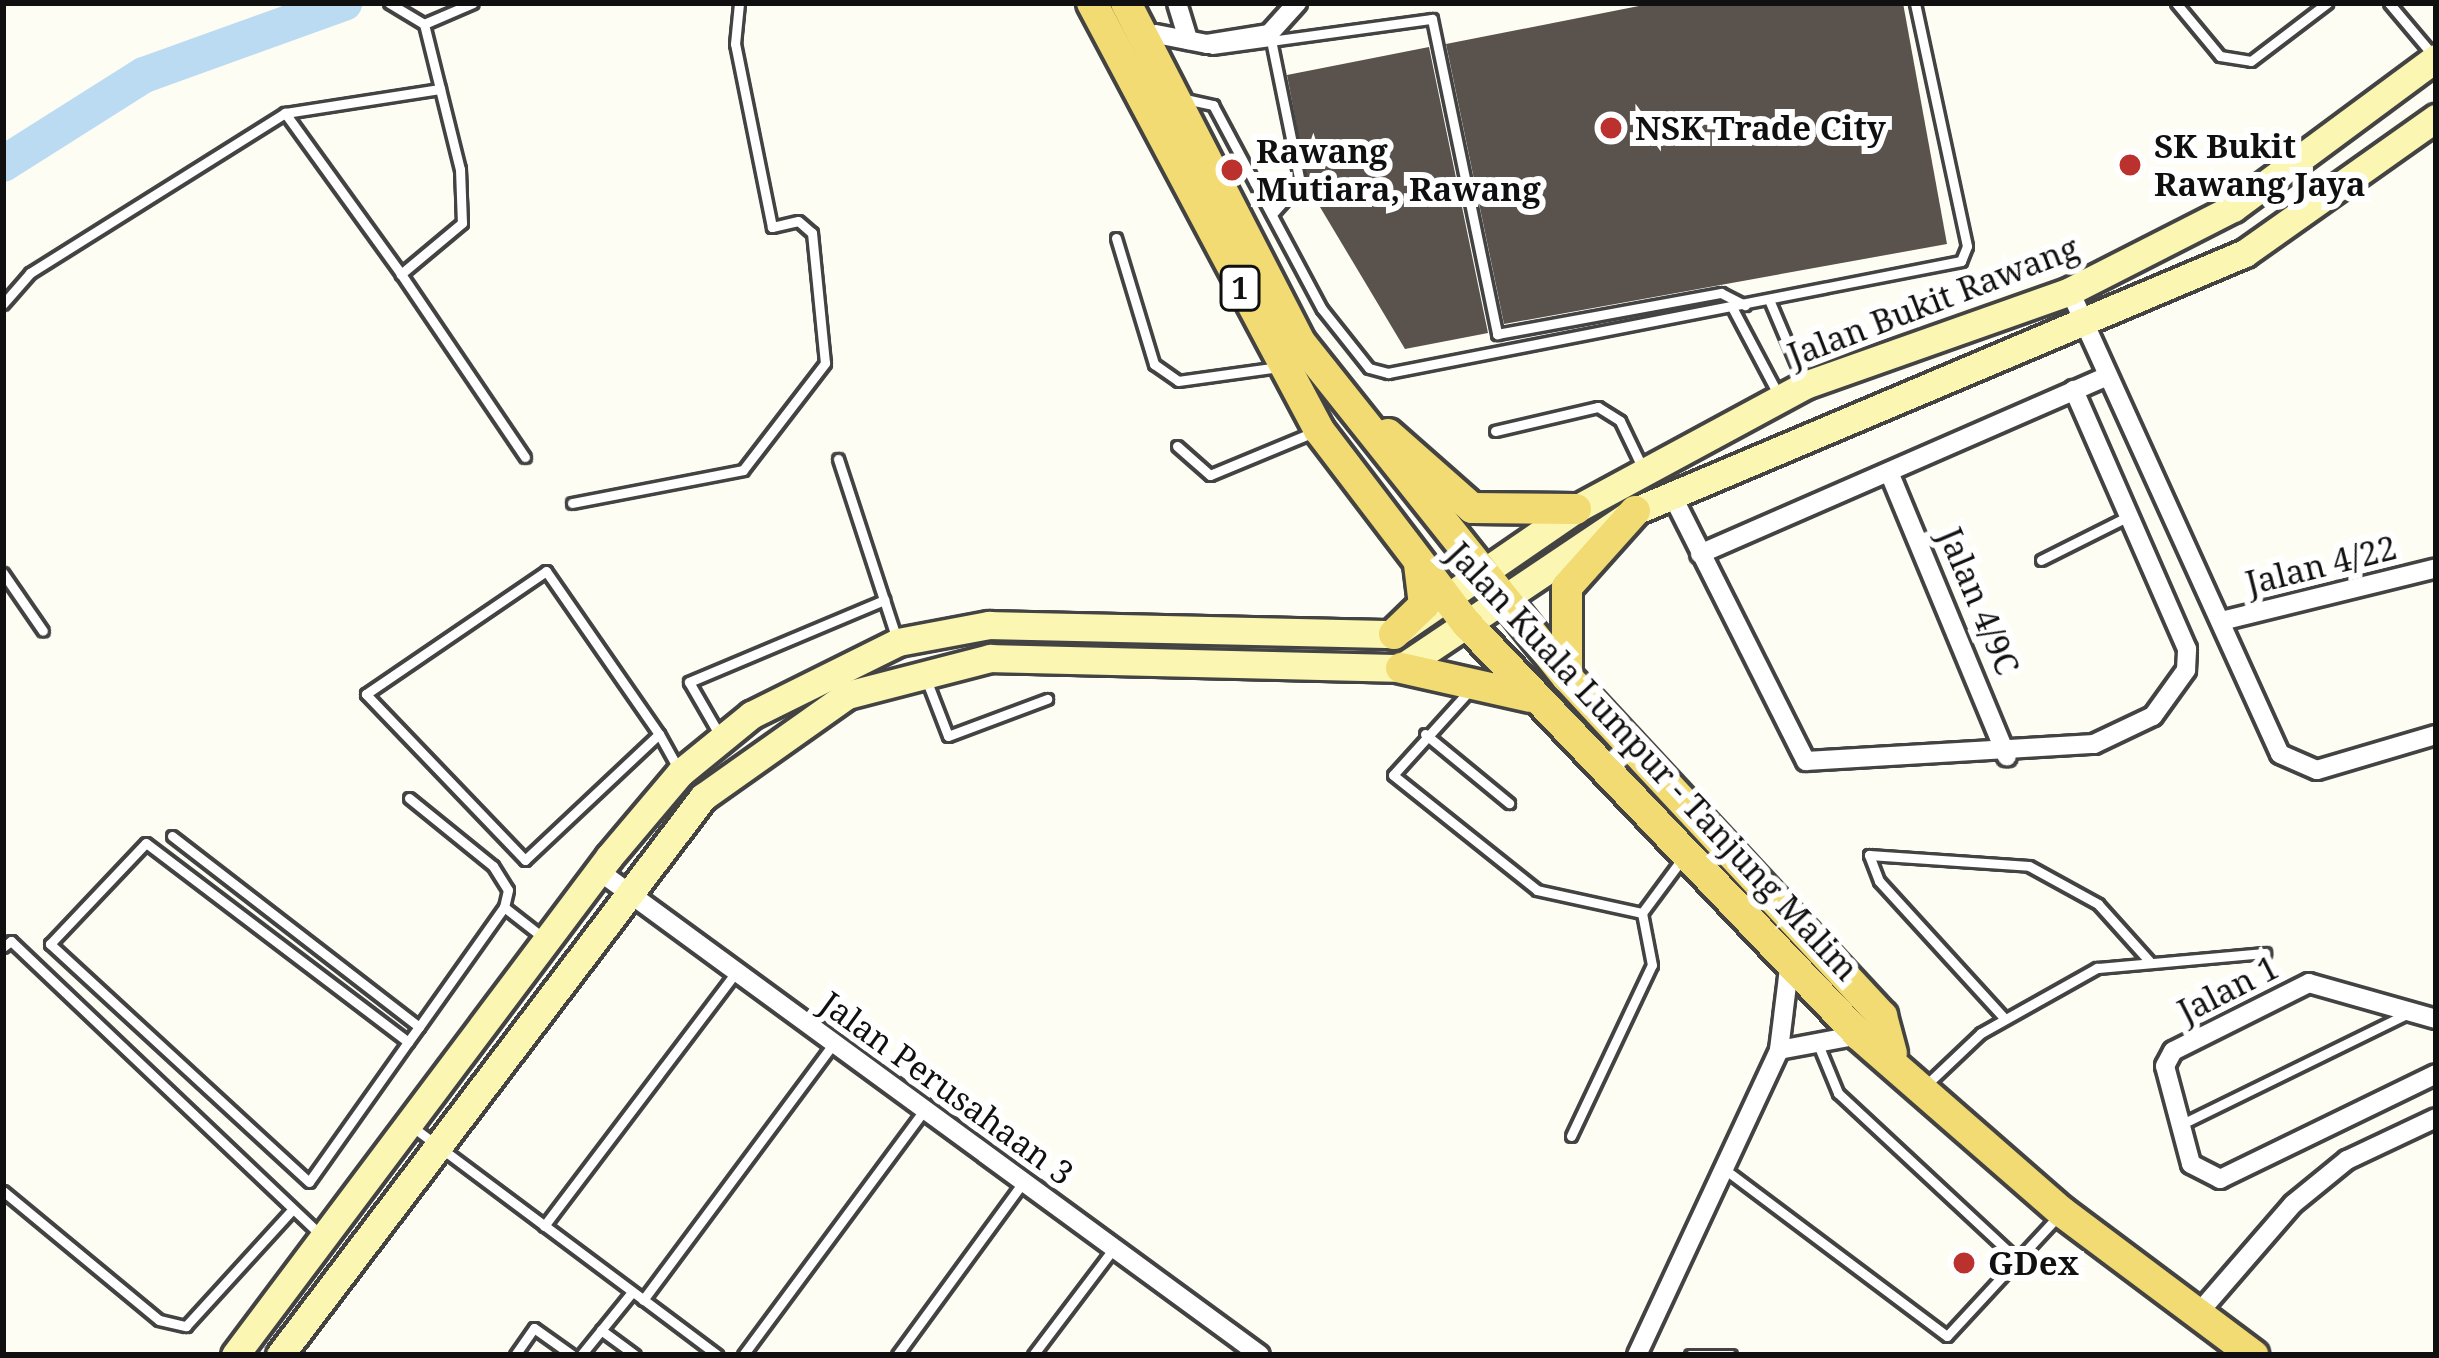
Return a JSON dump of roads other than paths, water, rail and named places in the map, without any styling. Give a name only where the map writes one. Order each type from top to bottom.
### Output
[{"type":"main road","name":"Jalan Kuala Lumpur - Tanjung Malim","points":[[1092,3],[1290,355],[1567,677],[1882,1016],[1892,1053]]},
{"type":"main road","name":"Jalan Kuala Lumpur - Tanjung Malim","points":[[1126,3],[1290,355],[1319,430],[1467,624],[1859,1035],[1892,1053],[2062,1212],[2253,1355]]},
{"type":"main road","points":[[1290,355],[1472,508],[1576,509]]},
{"type":"main road","points":[[1567,677],[1567,586],[1635,511]]},
{"type":"main road","points":[[1394,634],[1428,593],[1414,557]]},
{"type":"main road","points":[[1401,668],[1480,678],[1547,706]]},
{"type":"street","points":[[1177,3],[1188,40]]},
{"type":"street","points":[[1156,34],[1188,40],[1269,34],[1294,5]]},
{"type":"street","name":"Jalan Bukit Rawang","points":[[1401,668],[1467,624],[1490,584],[1576,509],[1793,392],[2070,292],[2233,208],[2436,58]]},
{"type":"street","points":[[2389,96],[2431,133]]},
{"type":"street","name":"Jalan Bukit Rawang","points":[[1394,634],[1448,598],[1490,584],[1635,511],[1852,418],[2086,329],[2246,253],[2431,133]]},
{"type":"street","points":[[2070,292],[2280,754],[2296,767],[2436,735]]},
{"type":"street","points":[[1700,554],[2107,376]]},
{"type":"street","points":[[1672,495],[1806,761],[2007,757],[2094,744],[2153,716],[2186,670],[2132,515],[2074,391]]},
{"type":"street","points":[[1793,392],[1796,416],[1852,418]]},
{"type":"street","name":"Jalan 4/9C","points":[[1888,472],[2007,757]]},
{"type":"street","name":"Jalan 4/22","points":[[2221,621],[2436,568]]},
{"type":"street","points":[[1061,625],[1062,658]]},
{"type":"street","points":[[235,1355],[599,871],[680,773],[722,739],[898,642],[1061,625],[1394,634]]},
{"type":"street","points":[[280,1355],[626,890],[703,796],[770,742],[847,695],[924,674],[1062,658],[1401,668]]},
{"type":"street","name":"Jalan Perusahaan 3","points":[[599,871],[1260,1355]]},
{"type":"street","points":[[1637,1355],[1779,1050],[1790,960]]},
{"type":"street","name":"Jalan 1","points":[[2436,1018],[2302,984],[2168,1054],[2191,1164],[2220,1179],[2436,1074]]},
{"type":"street","points":[[1779,1050],[1859,1035]]},
{"type":"street","points":[[2196,1316],[2293,1204],[2347,1160],[2436,1118]]},
{"type":"street","points":[[2327,1125],[2347,1160]]},
{"type":"lane","points":[[389,3],[424,24],[462,224],[401,274]]},
{"type":"lane","points":[[424,24],[473,3]]},
{"type":"lane","points":[[572,503],[743,470],[825,363],[812,233],[798,221],[772,227],[735,44],[739,3]]},
{"type":"lane","points":[[1138,3],[1156,34],[1229,51],[1432,20],[1497,334],[1721,293],[1748,306]]},
{"type":"lane","points":[[1174,101],[1213,105],[1322,309],[1369,368],[1388,373],[1770,302],[1965,257],[1915,3]]},
{"type":"lane","points":[[2176,3],[2220,56],[2251,61],[2327,3]]},
{"type":"lane","points":[[2390,3],[2436,58]]},
{"type":"lane","points":[[1272,45],[1300,183],[1274,212]]},
{"type":"lane","points":[[3,304],[30,273],[286,113],[440,89]]},
{"type":"lane","points":[[286,113],[525,457]]},
{"type":"lane","points":[[1117,238],[1154,364],[1178,381],[1290,355]]},
{"type":"lane","points":[[1770,302],[1793,392]]},
{"type":"lane","points":[[1733,309],[1793,392]]},
{"type":"lane","points":[[1495,431],[1598,407],[1620,422],[1643,470]]},
{"type":"lane","points":[[1178,446],[1210,475],[1319,430]]},
{"type":"lane","points":[[838,459],[898,642]]},
{"type":"lane","points":[[2041,560],[2132,515]]},
{"type":"lane","points":[[659,734],[526,860],[366,694],[546,571],[659,734],[680,773]]},
{"type":"lane","points":[[3,573],[43,631]]},
{"type":"lane","points":[[722,739],[689,682],[884,600]]},
{"type":"lane","points":[[924,674],[947,736],[1046,699]]},
{"type":"lane","points":[[1480,678],[1425,734],[1393,776],[1494,866],[1537,890],[1642,913]]},
{"type":"lane","points":[[1425,734],[1509,803]]},
{"type":"lane","points":[[409,799],[493,866],[508,890],[504,907],[409,1042],[309,1182],[50,944],[146,843],[409,1042]]},
{"type":"lane","points":[[172,836],[419,1027]]},
{"type":"lane","points":[[1571,1136],[1652,965],[1642,913],[1687,854]]},
{"type":"lane","points":[[2005,1018],[1879,881],[1869,855],[2029,866],[2098,904],[2150,962]]},
{"type":"lane","points":[[504,907],[547,940]]},
{"type":"lane","points":[[3,947],[11,941],[107,1028],[290,1212],[322,1237]]},
{"type":"lane","points":[[1924,1087],[2005,1018],[2097,968],[2265,953]]},
{"type":"lane","points":[[544,1226],[736,971]]},
{"type":"lane","points":[[2182,1124],[2414,1011]]},
{"type":"lane","points":[[643,1300],[834,1042]]},
{"type":"lane","points":[[1817,1042],[1838,1093],[2021,1263]]},
{"type":"lane","points":[[743,1355],[925,1109]]},
{"type":"lane","points":[[407,1123],[717,1355]]},
{"type":"lane","points":[[1726,1171],[1947,1336],[2021,1263],[2062,1212]]},
{"type":"lane","points":[[897,1355],[1024,1181]]},
{"type":"lane","points":[[3,1191],[159,1320],[186,1326],[290,1212]]},
{"type":"lane","points":[[1033,1355],[1114,1248]]},
{"type":"lane","points":[[515,1355],[534,1328],[577,1355],[632,1292]]},
{"type":"lane","points":[[601,1330],[635,1355]]},
{"type":"lane","points":[[1690,1355],[1731,1355]]},
{"type":"waterway","points":[[3,164],[144,75],[344,3]]},
{"type":"place","name":"NSK Trade City","points":[[1611,128]]},
{"type":"place","name":"SK Bukit Rawang Jaya","points":[[2130,165]]},
{"type":"place","name":"Rawang Mutiara, Rawang","points":[[1232,170]]},
{"type":"place","name":"GDex","points":[[1964,1263]]}]
